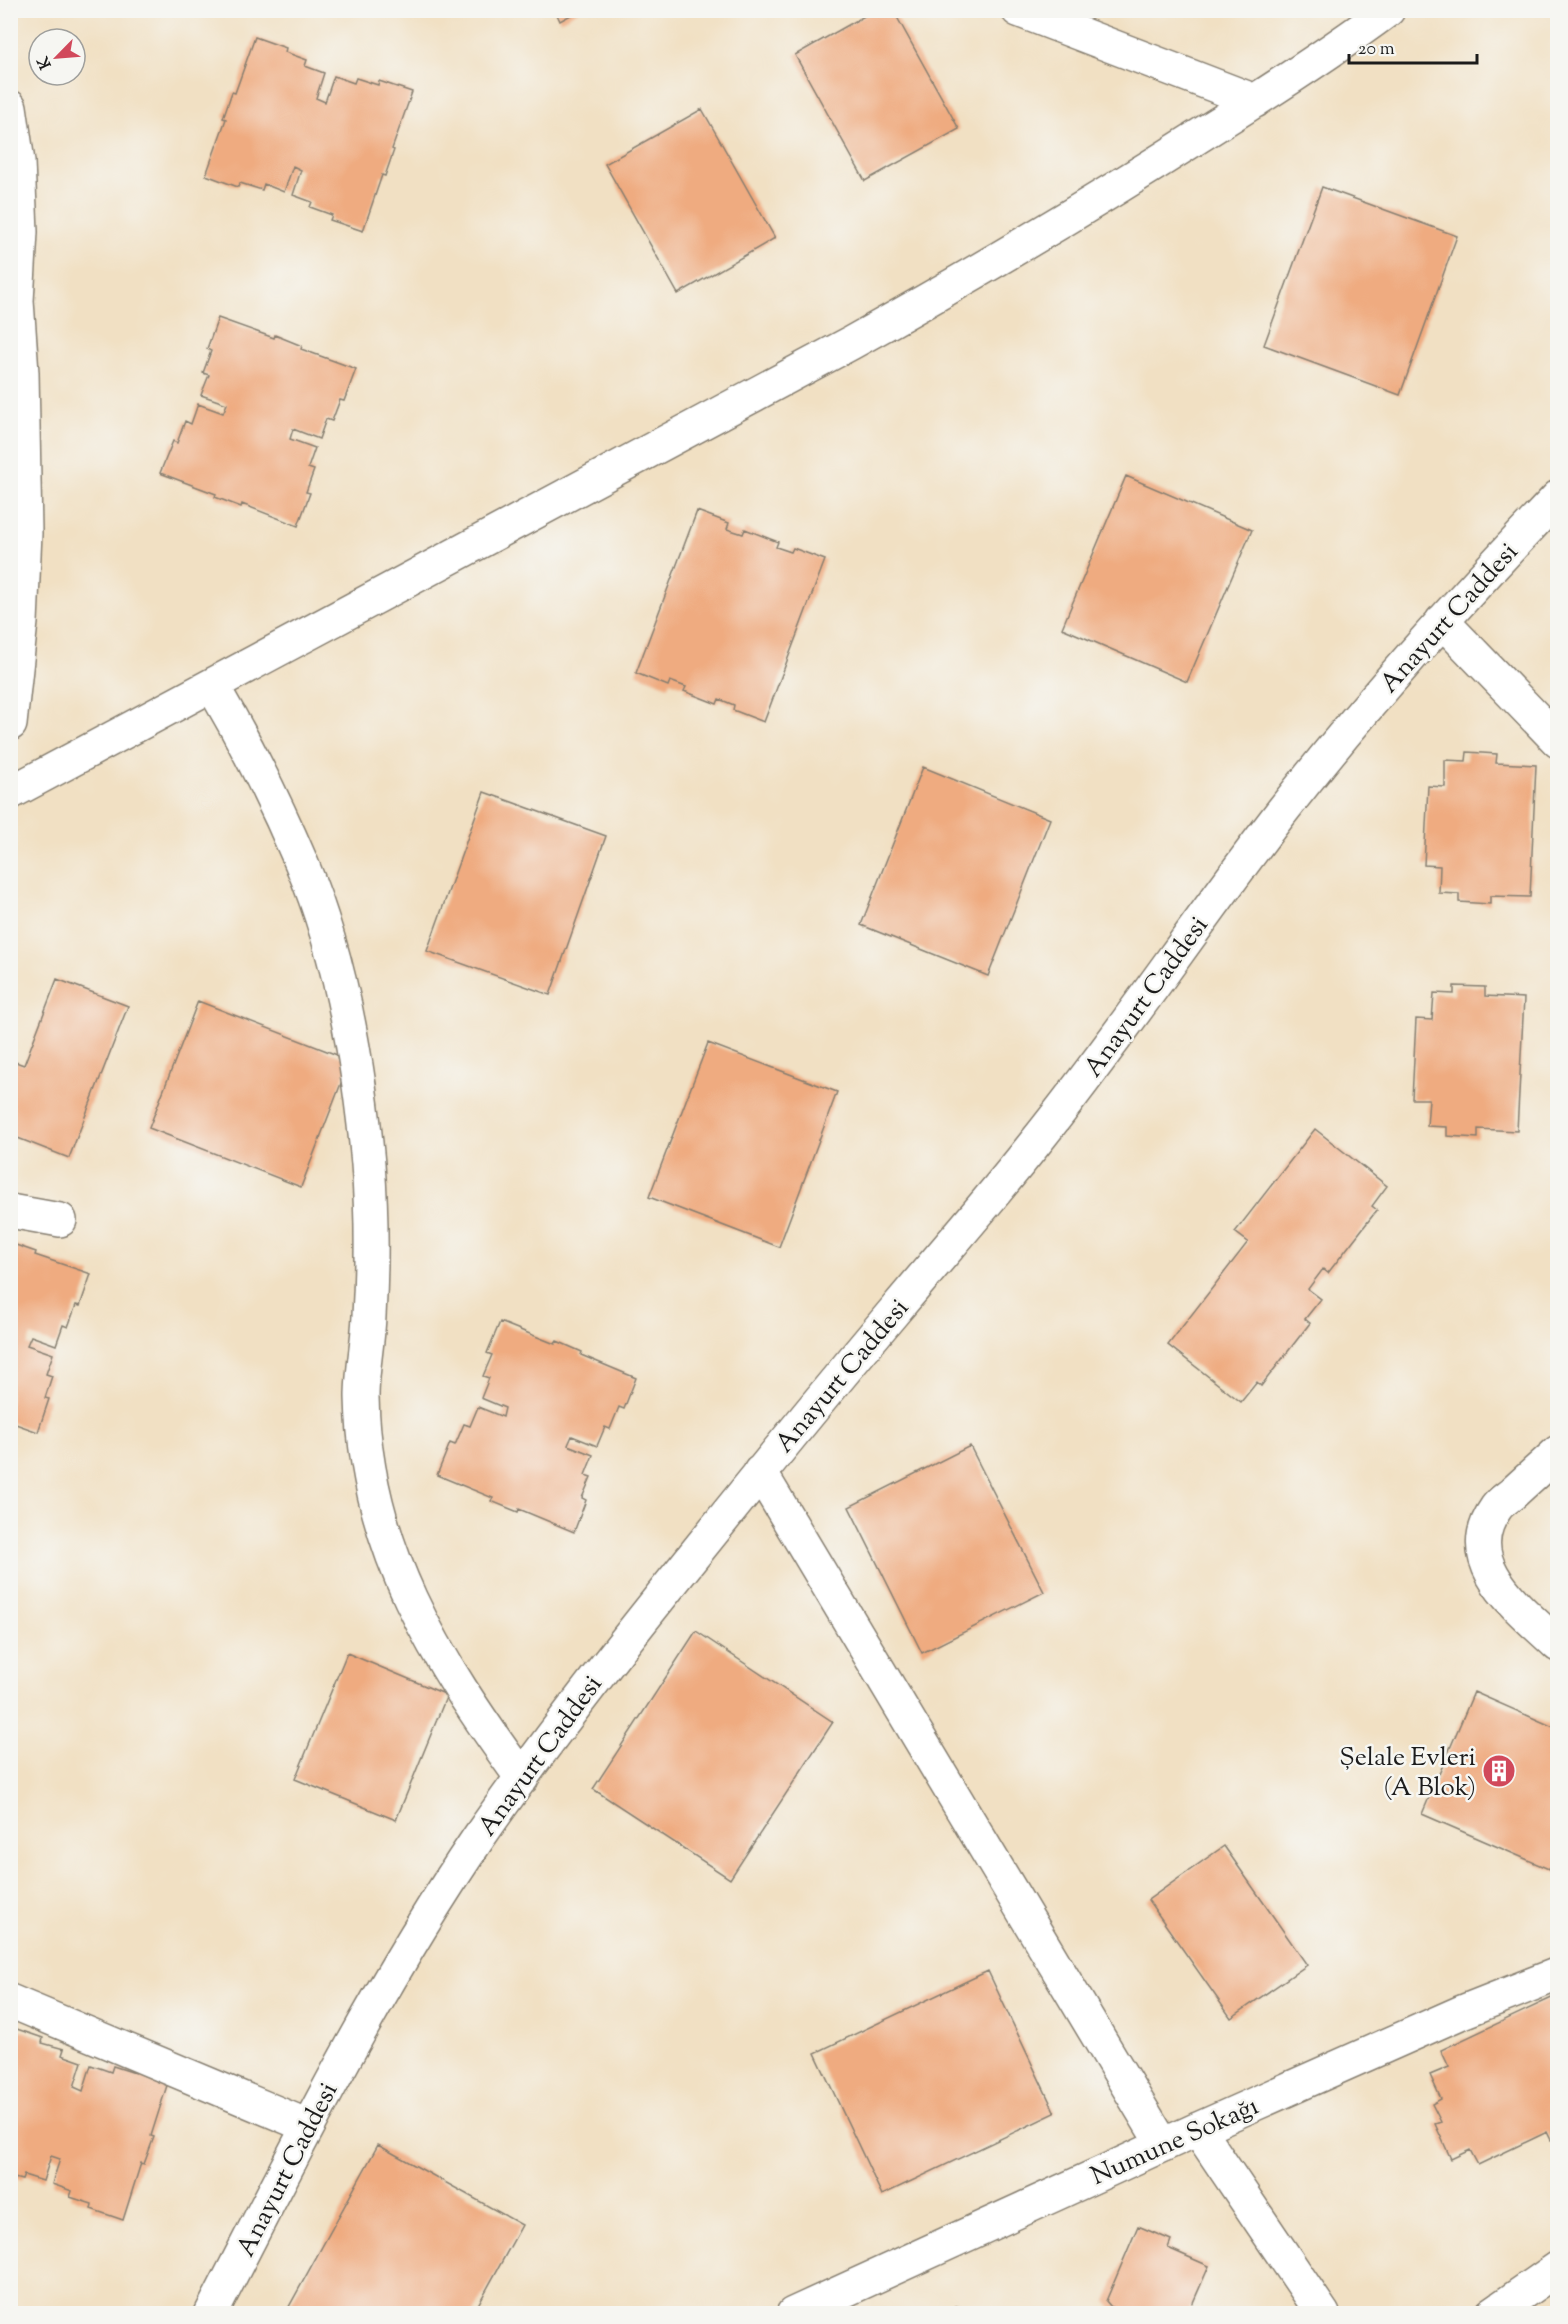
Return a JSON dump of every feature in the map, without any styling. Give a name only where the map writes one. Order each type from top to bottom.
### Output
[{"type":"street","points":[[1018,10],[1255,101]]},
{"type":"street","points":[[10,793],[905,313],[981,270],[1128,182],[1255,101],[1328,54],[1388,10]]},
{"type":"street","points":[[10,107],[18,162],[21,232],[14,291],[22,372],[25,533],[21,622],[10,724]]},
{"type":"street","name":"Anayurt Caddesi","points":[[211,2313],[350,2046],[413,1940],[479,1837],[595,1677],[760,1472],[1035,1144],[1132,1018],[1282,811],[1363,712],[1442,621],[1557,497]]},
{"type":"street","points":[[1442,621],[1557,741]]},
{"type":"street","points":[[212,685],[256,762],[302,864],[324,927],[344,1008],[359,1090],[368,1165],[371,1242],[369,1317],[362,1394],[364,1441],[371,1488],[384,1533],[409,1596],[440,1655],[478,1718],[522,1778]]},
{"type":"street","points":[[10,1211],[60,1220]]},
{"type":"street","points":[[1557,1452],[1497,1506],[1487,1522],[1483,1541],[1484,1557],[1490,1574],[1499,1587],[1557,1645]]},
{"type":"street","points":[[760,1472],[1162,2145]]},
{"type":"street","name":"Numune Sokağı","points":[[793,2313],[1198,2129],[1462,2013],[1557,1974]]},
{"type":"street","points":[[10,2001],[308,2126]]},
{"type":"street","points":[[1198,2129],[1323,2313]]},
{"type":"street","points":[[1492,2313],[1557,2268]]},
{"type":"building","points":[[555,10],[580,10],[560,21]]},
{"type":"building","points":[[875,10],[893,10],[959,129],[865,181],[795,55]]},
{"type":"building","points":[[255,37],[286,48],[285,52],[307,60],[305,66],[324,73],[316,98],[325,102],[334,76],[354,83],[356,78],[378,85],[379,81],[412,92],[385,176],[382,175],[363,231],[330,220],[332,215],[310,207],[312,202],[293,195],[301,170],[293,166],[284,192],[264,184],[262,190],[240,183],[238,187],[206,175],[226,119],[223,118],[232,92],[235,93]]},
{"type":"building","points":[[702,109],[775,238],[678,294],[605,164]]},
{"type":"building","points":[[1322,187],[1457,236],[1400,395],[1264,345]]},
{"type":"building","points":[[218,318],[274,338],[275,335],[302,346],[301,349],[356,369],[344,401],[340,400],[332,421],[326,419],[319,439],[293,429],[290,439],[315,448],[308,468],[314,470],[306,492],[310,493],[298,526],[242,504],[241,507],[215,497],[216,494],[160,473],[173,441],[177,443],[185,421],[191,424],[198,404],[223,413],[227,404],[201,395],[209,375],[203,373],[211,351],[207,349]]},
{"type":"building","points":[[1126,476],[1252,530],[1187,682],[1062,628]]},
{"type":"building","points":[[697,511],[729,523],[727,529],[743,534],[745,529],[778,542],[776,547],[791,552],[793,548],[825,560],[764,722],[733,710],[734,705],[719,699],[717,704],[684,691],[686,687],[670,681],[668,686],[636,673]]},
{"type":"building","points":[[1467,752],[1497,754],[1496,763],[1536,765],[1530,897],[1490,896],[1490,904],[1459,902],[1459,894],[1439,893],[1440,866],[1424,865],[1428,786],[1445,787],[1445,760],[1466,761]]},
{"type":"building","points":[[923,767],[1050,819],[988,976],[861,925]]},
{"type":"building","points":[[484,792],[606,836],[550,995],[427,951]]},
{"type":"building","points":[[57,979],[128,1006],[69,1158],[10,1135],[10,1060],[24,1065]]},
{"type":"building","points":[[1454,986],[1485,987],[1485,996],[1524,998],[1517,1131],[1478,1129],[1478,1138],[1447,1136],[1447,1127],[1427,1126],[1429,1099],[1412,1099],[1416,1019],[1432,1020],[1434,993],[1454,994]]},
{"type":"building","points":[[198,1001],[350,1060],[301,1187],[149,1128]]},
{"type":"building","points":[[708,1043],[837,1092],[779,1247],[649,1197]]},
{"type":"building","points":[[1315,1129],[1387,1186],[1372,1206],[1377,1210],[1328,1273],[1323,1269],[1308,1289],[1321,1299],[1305,1319],[1310,1323],[1261,1386],[1257,1382],[1241,1402],[1168,1345],[1248,1242],[1235,1232]]},
{"type":"building","points":[[10,1243],[36,1252],[35,1255],[91,1274],[80,1306],[76,1305],[68,1327],[63,1325],[56,1345],[31,1336],[27,1345],[53,1354],[46,1374],[52,1376],[45,1398],[49,1399],[38,1432],[10,1422]]},
{"type":"building","points":[[500,1322],[555,1344],[557,1341],[582,1352],[581,1355],[636,1378],[624,1409],[619,1407],[610,1429],[605,1427],[597,1446],[572,1436],[568,1445],[593,1455],[585,1475],[591,1477],[582,1498],[586,1500],[574,1532],[519,1509],[518,1512],[491,1501],[493,1498],[437,1475],[450,1443],[455,1445],[464,1424],[470,1426],[478,1407],[503,1417],[505,1408],[481,1398],[489,1378],[483,1376],[492,1355],[487,1353]]},
{"type":"building","points":[[970,1446],[1044,1592],[922,1653],[849,1507]]},
{"type":"building","points":[[696,1631],[833,1722],[730,1879],[593,1789]]},
{"type":"building","points":[[347,1653],[447,1695],[396,1820],[295,1779]]},
{"type":"building","name":"Şelale Evleri (A Blok)","points":[[1474,1692],[1558,1729],[1558,1873],[1422,1814]]},
{"type":"building","points":[[1224,1846],[1307,1965],[1231,2018],[1148,1900]]},
{"type":"building","points":[[988,1971],[1055,2113],[882,2195],[815,2053]]},
{"type":"building","points":[[1558,1995],[1558,2137],[1551,2140],[1547,2132],[1478,2165],[1470,2150],[1451,2159],[1435,2124],[1441,2122],[1432,2104],[1441,2099],[1430,2075],[1449,2067],[1441,2050]]},
{"type":"building","points":[[11,2027],[43,2038],[42,2043],[64,2049],[62,2055],[82,2062],[74,2087],[83,2091],[91,2065],[111,2072],[113,2066],[135,2073],[137,2069],[169,2079],[151,2136],[154,2137],[144,2164],[141,2163],[123,2220],[91,2209],[92,2204],[70,2197],[72,2191],[52,2184],[60,2159],[51,2156],[43,2181],[24,2175],[22,2180],[10,2177]]},
{"type":"building","points":[[378,2145],[522,2225],[473,2314],[285,2314]]},
{"type":"building","points":[[1138,2226],[1171,2240],[1168,2248],[1209,2266],[1188,2314],[1117,2314],[1106,2301]]},
{"type":"building","points":[[1558,2303],[1558,2314],[1543,2314]]},
{"type":"building","points":[[956,2306],[980,2313],[980,2314],[953,2314]]},
{"type":"place","name":"Şelale Evleri (A Blok)","points":[[1499,1771]]}]
